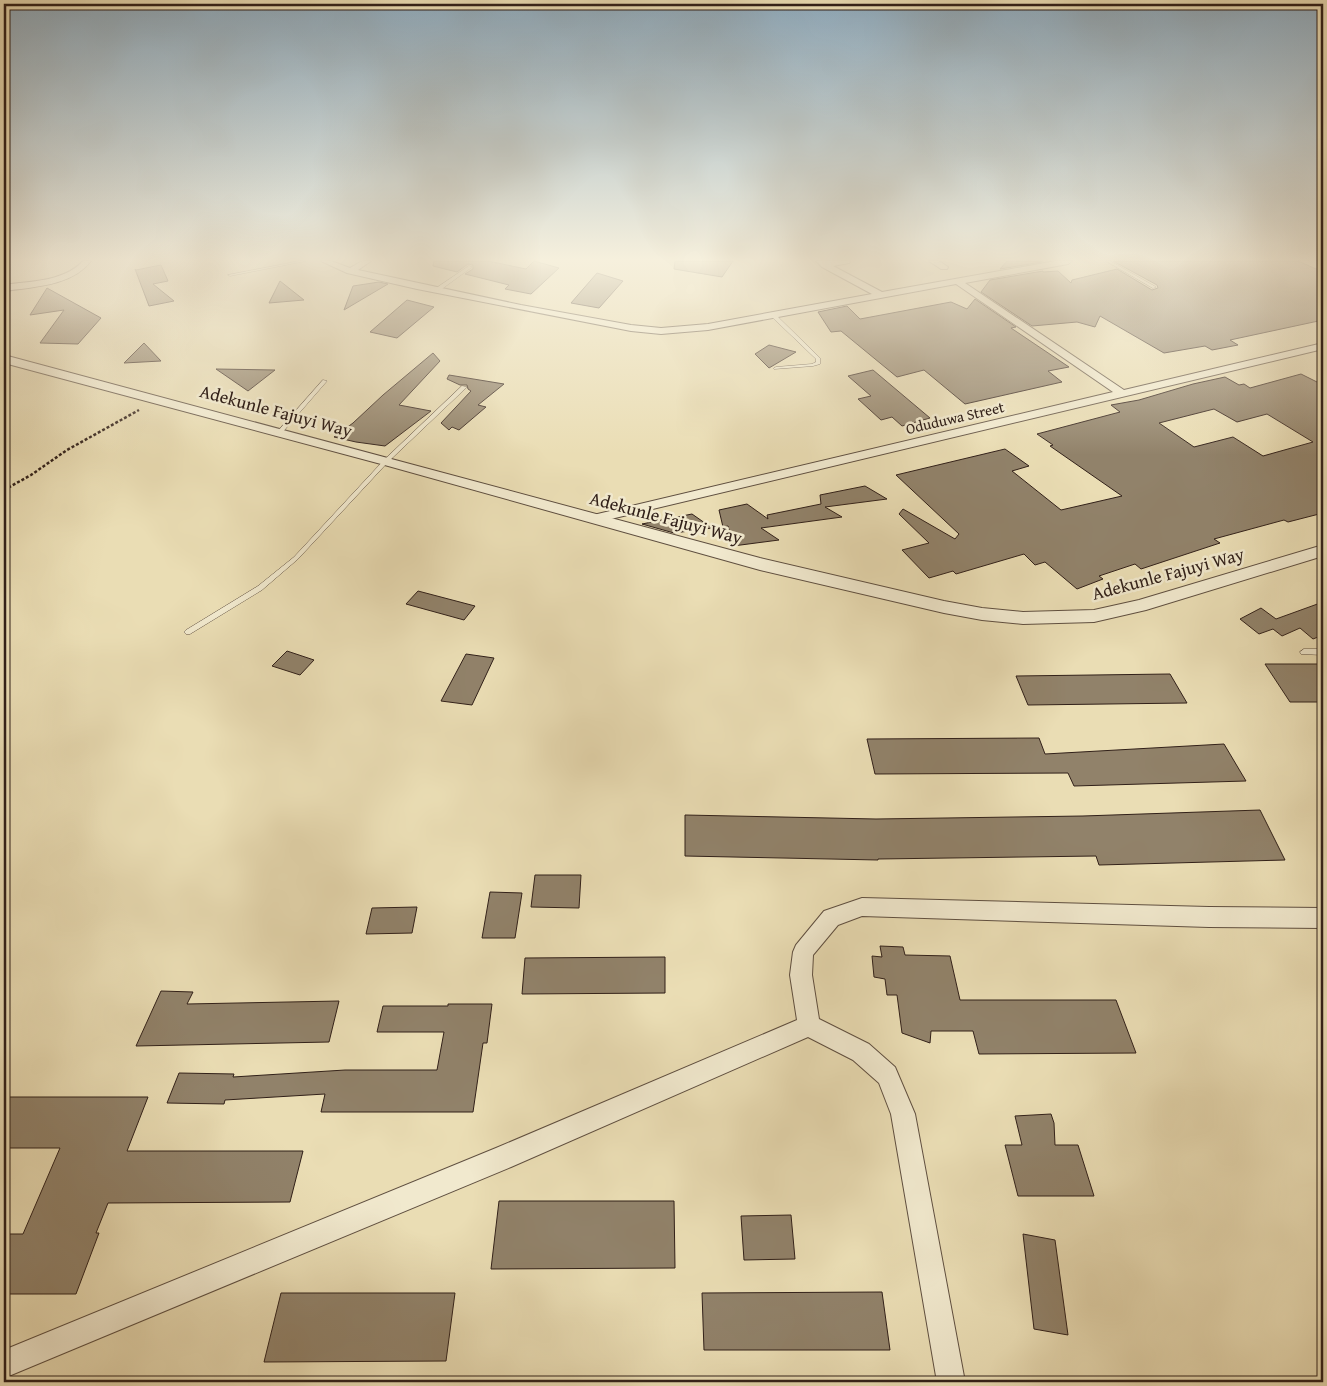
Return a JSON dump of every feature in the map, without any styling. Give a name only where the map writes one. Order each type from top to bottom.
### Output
[{"type":"street","points":[[619,326],[661,331],[715,326]]},
{"type":"street","points":[[1023,326],[1123,394]]},
{"type":"street","name":"Oduduwa Street","points":[[594,519],[1323,346]]},
{"type":"street","name":"Adekunle Fajuyi Way","points":[[4,359],[386,461],[760,564],[944,607],[982,614],[1023,618],[1094,616],[1140,606],[1323,550]]},
{"type":"street","points":[[809,1026],[801,975],[802,952],[831,918],[862,907],[1209,917],[1323,918]]},
{"type":"street","points":[[4,1364],[483,1165],[809,1026],[861,1052],[887,1074],[900,1106],[951,1382]]},
{"type":"lane","points":[[776,368],[813,365],[818,362],[784,326]]},
{"type":"lane","points":[[279,433],[325,381]]},
{"type":"lane","points":[[188,632],[260,588],[296,558],[386,461],[464,387]]},
{"type":"lane","points":[[1304,652],[1323,652]]},
{"type":"path","points":[[4,490],[31,475],[67,450],[156,400]]},
{"type":"building","points":[[53,326],[94,326],[78,344],[40,343]]},
{"type":"building","points":[[377,326],[412,326],[397,338],[370,332]]},
{"type":"building","points":[[827,326],[1014,326],[1016,327],[1011,328],[1069,367],[1048,371],[1062,382],[965,404],[924,370],[897,377],[841,331],[831,332]]},
{"type":"building","points":[[1117,326],[1297,326],[1230,340],[1238,345],[1212,350],[1205,346],[1164,353]]},
{"type":"building","points":[[144,343],[161,361],[124,363]]},
{"type":"building","points":[[769,345],[796,352],[769,368],[755,354]]},
{"type":"building","points":[[433,353],[440,361],[399,405],[431,411],[385,446],[334,437],[353,423]]},
{"type":"building","points":[[216,369],[275,370],[248,391]]},
{"type":"building","points":[[873,370],[930,418],[902,426],[892,417],[881,420],[858,399],[871,396],[848,376]]},
{"type":"building","points":[[1301,374],[1323,385],[1323,513],[1288,522],[1284,520],[1214,539],[1220,543],[1141,569],[1135,564],[1099,576],[1103,579],[1077,589],[1045,562],[1035,565],[1024,554],[956,574],[953,571],[929,578],[902,550],[929,543],[899,514],[903,509],[955,539],[959,534],[896,475],[1005,449],[1029,466],[1012,471],[1061,510],[1122,496],[1050,446],[1053,445],[1037,434],[1120,412],[1111,405],[1139,400],[1193,384],[1225,377],[1239,385],[1244,384],[1250,388]],"holes":[[[1214,409],[1237,422],[1267,414],[1313,442],[1263,456],[1233,437],[1194,447],[1159,423]]]},
{"type":"building","points":[[449,375],[504,384],[478,405],[486,407],[459,430],[452,427],[449,430],[441,423],[471,391],[467,385],[460,385],[447,379]]},
{"type":"building","points":[[865,486],[887,499],[825,507],[842,517],[761,528],[779,540],[733,546],[728,526],[723,527],[719,510],[747,504],[768,519],[767,515],[821,504],[820,495]]},
{"type":"building","points":[[692,514],[712,528],[674,533],[642,524]]},
{"type":"building","points":[[418,591],[475,606],[464,620],[406,604]]},
{"type":"building","points":[[1323,602],[1323,635],[1313,639],[1300,628],[1282,636],[1273,629],[1259,634],[1240,619],[1261,608],[1276,619]]},
{"type":"building","points":[[287,651],[314,660],[300,675],[272,666]]},
{"type":"building","points":[[466,654],[494,658],[472,705],[441,701]]},
{"type":"building","points":[[1265,664],[1323,664],[1323,702],[1290,702]]},
{"type":"building","points":[[1170,674],[1187,703],[1028,705],[1016,676]]},
{"type":"building","points":[[1039,738],[1045,754],[1224,744],[1246,781],[1074,786],[1068,773],[875,774],[867,739]]},
{"type":"building","points":[[1260,810],[1285,860],[1099,865],[1096,856],[878,860],[685,856],[685,815],[876,819],[1083,816]]},
{"type":"building","points":[[535,875],[581,875],[579,908],[531,907]]},
{"type":"building","points":[[490,892],[522,893],[515,938],[482,938]]},
{"type":"building","points":[[417,907],[412,933],[366,934],[372,908]]},
{"type":"building","points":[[880,946],[903,947],[905,955],[950,956],[960,1000],[1116,1000],[1136,1053],[979,1054],[973,1031],[931,1031],[930,1043],[902,1033],[897,995],[887,995],[885,979],[874,977],[872,956],[882,957]]},
{"type":"building","points":[[665,957],[665,993],[522,994],[525,958]]},
{"type":"building","points":[[161,991],[193,992],[187,1004],[339,1001],[329,1042],[136,1046]]},
{"type":"building","points":[[448,1004],[492,1004],[487,1043],[483,1043],[473,1112],[321,1112],[325,1094],[225,1100],[224,1104],[167,1103],[179,1073],[234,1074],[233,1077],[345,1070],[437,1070],[444,1032],[377,1032],[383,1006],[448,1006]]},
{"type":"building","points":[[4,1097],[148,1097],[127,1151],[303,1151],[290,1202],[108,1203],[76,1294],[4,1294],[4,1234],[23,1234],[60,1148],[4,1148]]},
{"type":"building","points":[[1051,1114],[1054,1123],[1055,1145],[1078,1145],[1094,1196],[1018,1196],[1005,1145],[1022,1145],[1015,1116]]},
{"type":"building","points":[[499,1201],[674,1201],[675,1268],[491,1269]]},
{"type":"building","points":[[791,1215],[795,1259],[744,1260],[741,1216]]},
{"type":"building","points":[[1023,1234],[1055,1240],[1068,1335],[1034,1329]]},
{"type":"building","points":[[882,1292],[890,1350],[704,1350],[702,1293]]},
{"type":"building","points":[[281,1293],[455,1293],[446,1361],[264,1362]]}]
